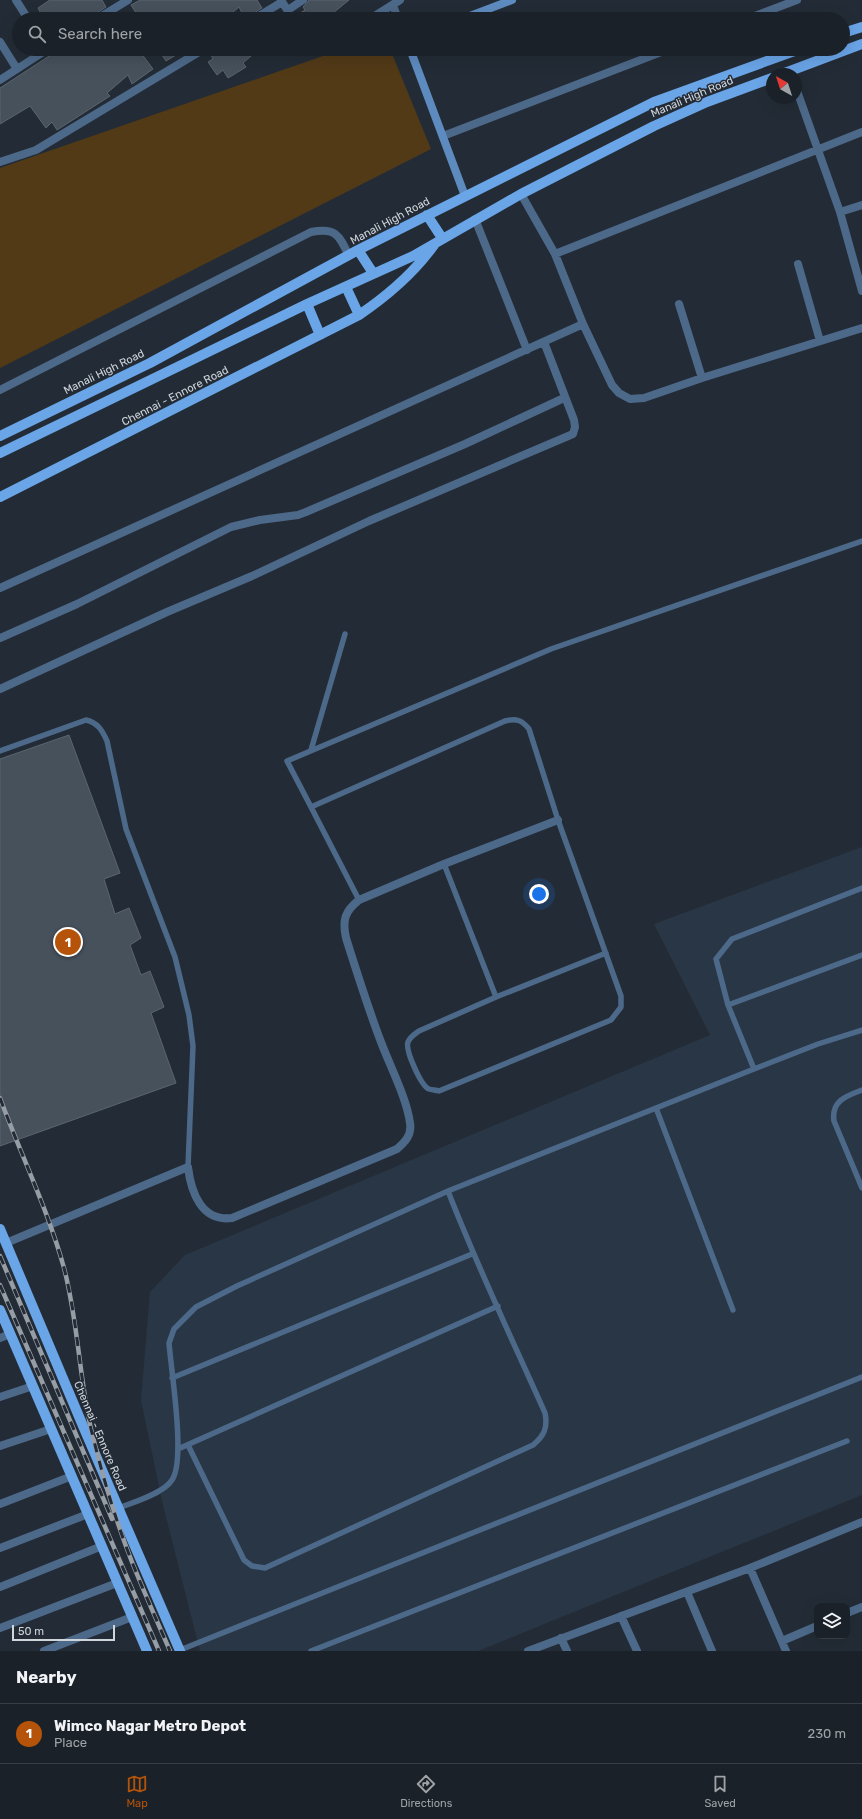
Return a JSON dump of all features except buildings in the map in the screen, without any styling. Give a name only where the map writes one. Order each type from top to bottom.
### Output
[{"type":"main road","points":[[850,30],[862,26]]},
{"type":"main road","points":[[850,49],[862,44]]},
{"type":"main road","name":"Manali High Road","points":[[0,436],[150,363],[358,250],[654,102],[781,56]]},
{"type":"main road","points":[[800,68],[831,56]]},
{"type":"main road","name":"Manali High Road","points":[[0,453],[307,304],[413,256],[440,239],[521,194],[654,126],[707,102],[766,80]]},
{"type":"main road","points":[[427,215],[440,239]]},
{"type":"main road","name":"Chennai - Ennore Road","points":[[0,497],[359,315],[381,300],[423,261],[440,239]]},
{"type":"main road","points":[[358,250],[373,273]]},
{"type":"main road","points":[[346,287],[359,315]]},
{"type":"main road","points":[[307,304],[320,335]]},
{"type":"main road","name":"Chennai - Ennore Road","points":[[0,1230],[180,1650]]},
{"type":"main road","points":[[0,1310],[147,1651]]},
{"type":"street","points":[[16,0],[24,12]]},
{"type":"street","points":[[108,12],[128,0]]},
{"type":"street","points":[[264,12],[281,1],[288,10],[302,0]]},
{"type":"street","points":[[480,12],[512,0]]},
{"type":"street","points":[[765,12],[797,0]]},
{"type":"street","points":[[381,12],[397,2],[398,12]]},
{"type":"street","points":[[0,42],[17,69]]},
{"type":"street","points":[[0,80],[37,56]]},
{"type":"street","points":[[0,162],[36,150],[192,56]]},
{"type":"street","points":[[413,56],[465,196]]},
{"type":"street","points":[[442,136],[651,56]]},
{"type":"street","points":[[802,104],[859,268],[862,291]]},
{"type":"street","points":[[555,254],[818,148],[862,132]]},
{"type":"street","points":[[521,194],[555,254],[583,324],[612,385],[619,393],[630,399],[644,398],[820,340],[862,328]]},
{"type":"street","points":[[840,212],[862,205]]},
{"type":"street","points":[[476,219],[527,350]]},
{"type":"street","points":[[0,390],[311,232],[328,230],[336,233],[349,256]]},
{"type":"street","points":[[798,264],[820,340]]},
{"type":"street","points":[[679,304],[702,378]]},
{"type":"street","points":[[0,588],[583,324]]},
{"type":"street","points":[[0,689],[167,612],[252,576],[369,521],[565,439],[572,434],[575,427],[574,420],[564,398],[544,342]]},
{"type":"street","points":[[0,638],[77,604],[231,527],[243,523],[298,515],[306,512],[465,444],[564,398]]},
{"type":"street","points":[[6,1243],[188,1168],[190,1183],[203,1208],[212,1216],[221,1219],[232,1218],[397,1149],[405,1141],[410,1132],[407,1109],[376,1029],[343,926],[344,916],[349,908],[359,900],[444,864],[558,820]]},
{"type":"street","points":[[0,1338],[10,1334]]},
{"type":"street","points":[[0,1397],[33,1386]]},
{"type":"street","points":[[0,1446],[51,1429]]},
{"type":"street","points":[[0,1504],[72,1476]]},
{"type":"street","points":[[0,1548],[88,1514]]},
{"type":"street","points":[[528,1651],[750,1568],[862,1522]]},
{"type":"street","points":[[0,1587],[102,1546]]},
{"type":"street","points":[[750,1568],[786,1651]]},
{"type":"street","points":[[0,1628],[117,1583]]},
{"type":"street","points":[[687,1592],[712,1651]]},
{"type":"street","points":[[850,1613],[862,1607]]},
{"type":"street","points":[[621,1616],[637,1651]]},
{"type":"street","points":[[44,1651],[132,1617]]},
{"type":"street","points":[[782,1641],[814,1627]]},
{"type":"street","points":[[561,1638],[567,1651]]},
{"type":"lane","points":[[359,900],[287,761],[551,649],[862,541]]},
{"type":"lane","points":[[311,750],[346,634]]},
{"type":"lane","points":[[311,807],[484,730],[513,719],[520,720],[529,729],[558,820],[606,954],[621,996],[621,1007],[611,1020],[439,1091],[429,1089],[423,1083],[407,1050],[407,1043],[410,1038],[419,1031],[496,997],[606,954]]},
{"type":"lane","points":[[0,751],[86,720],[94,722],[101,729],[104,735],[126,829],[175,957],[188,1008],[193,1046],[188,1168]]},
{"type":"lane","points":[[444,864],[496,997]]},
{"type":"lane","points":[[754,1069],[728,1005],[716,959],[732,939],[862,888]]},
{"type":"lane","points":[[728,1005],[862,955]]},
{"type":"lane","points":[[118,1508],[152,1495],[172,1481],[177,1469],[178,1449],[169,1343],[174,1329],[196,1307],[237,1286],[448,1191],[818,1044],[862,1030]]},
{"type":"lane","points":[[862,1090],[844,1097],[836,1104],[833,1113],[834,1121],[862,1188]]},
{"type":"lane","points":[[656,1108],[733,1310]]},
{"type":"lane","points":[[188,1445],[244,1560],[252,1566],[264,1568],[533,1445],[541,1438],[547,1425],[545,1413],[498,1306],[472,1254],[448,1191]]},
{"type":"lane","points":[[172,1378],[472,1254]]},
{"type":"lane","points":[[178,1449],[498,1306]]},
{"type":"lane","points":[[180,1650],[862,1377]]},
{"type":"lane","points":[[311,1651],[846,1441]]},
{"type":"shaded area","points":[[323,56],[393,56],[431,149],[0,368],[0,168]]},
{"type":"shaded area","points":[[862,847],[862,1495],[478,1651],[200,1651],[162,1501],[141,1400],[150,1292],[185,1255],[710,1035],[654,924]]},
{"type":"railway","points":[[0,1098],[58,1246],[69,1288],[91,1429],[109,1496],[132,1562],[170,1651]]},
{"type":"railway","points":[[0,1256],[112,1519]]},
{"type":"railway","points":[[0,1285],[159,1651]]},
{"type":"place","name":"Wimco Nagar Metro Depot","points":[[68,942]]}]
